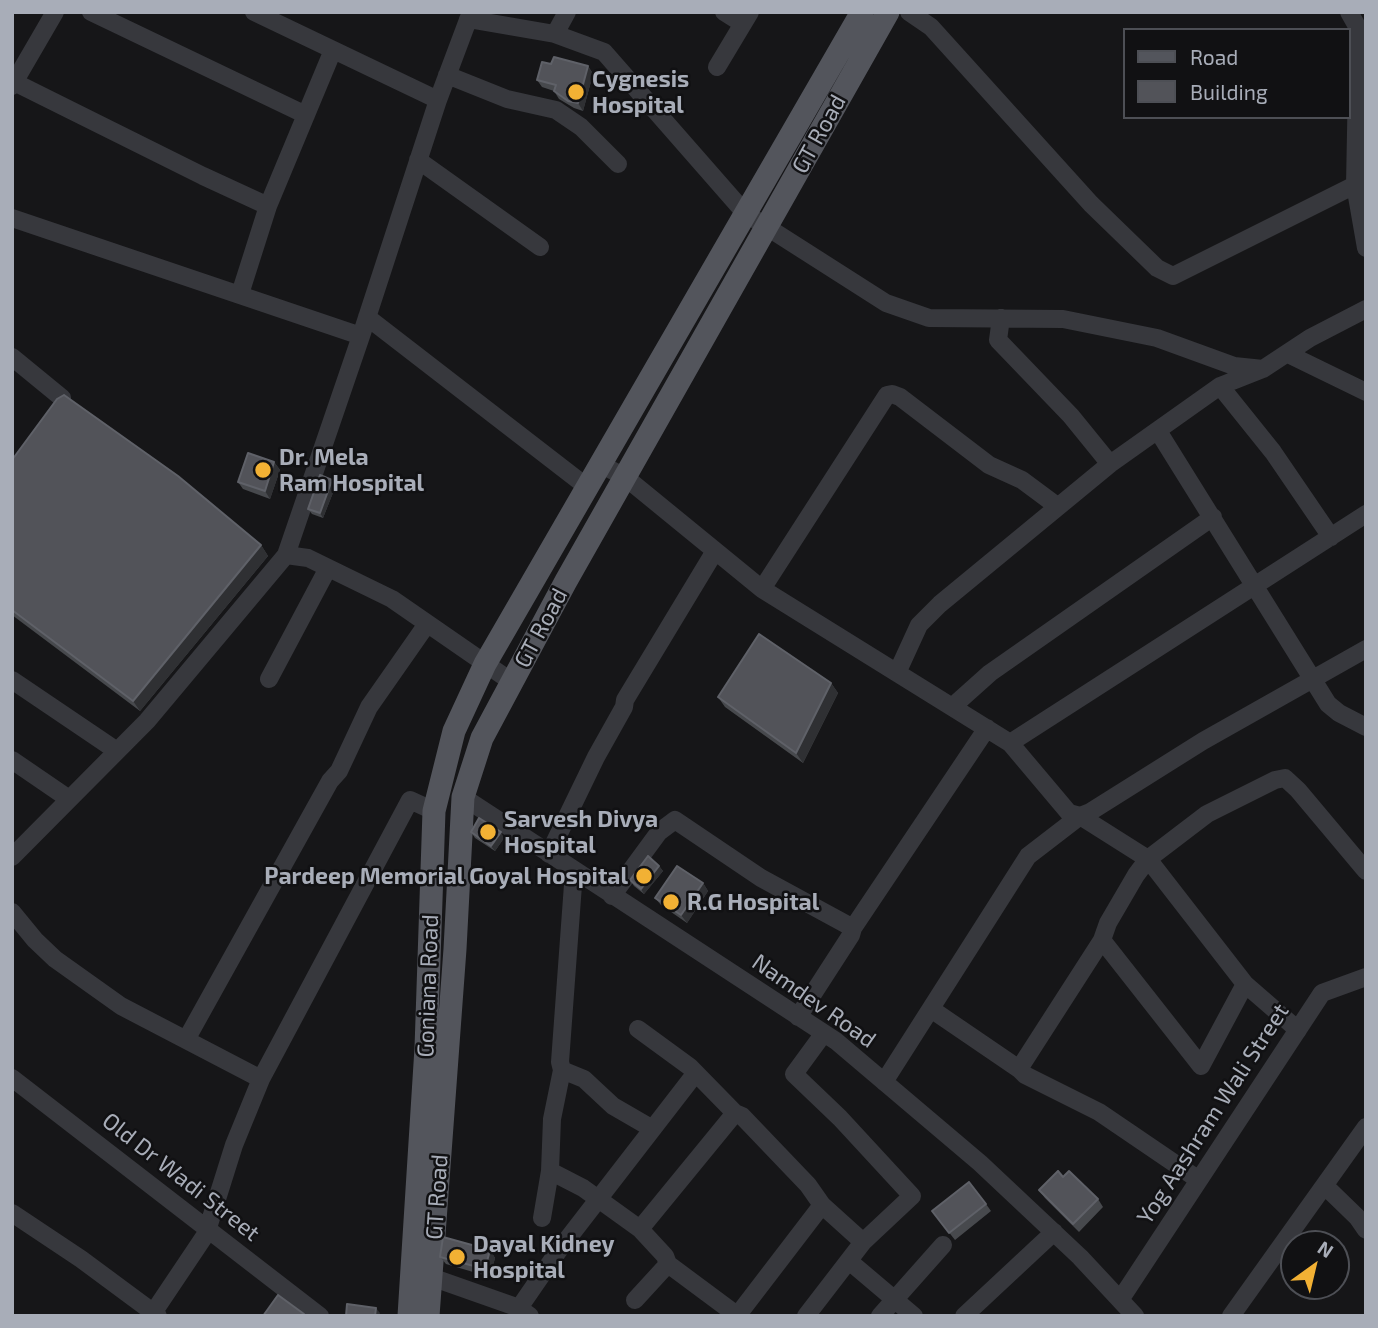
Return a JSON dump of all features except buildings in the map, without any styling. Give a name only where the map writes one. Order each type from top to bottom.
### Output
[{"type":"main road","name":"GT Road","points":[[485,664],[862,12]]},
{"type":"main road","name":"GT Road","points":[[428,1316],[421,1278],[455,949],[463,797],[482,738],[566,581],[888,12]]},
{"type":"main road","name":"Goniana Road","points":[[409,1316],[421,1278],[434,811],[454,731],[485,664]]},
{"type":"street","points":[[55,12],[13,84],[268,206]]},
{"type":"street","points":[[91,12],[306,115]]},
{"type":"street","points":[[254,12],[438,100]]},
{"type":"street","points":[[555,34],[567,12]]},
{"type":"street","points":[[717,67],[747,18],[724,12]]},
{"type":"street","points":[[909,12],[931,27],[1091,204],[1157,268],[1173,276],[1355,185]]},
{"type":"street","points":[[1356,14],[1355,185],[1366,248]]},
{"type":"street","points":[[15,849],[147,721],[286,555],[438,100],[470,16],[555,34],[604,52],[745,213],[887,303],[929,318],[1063,319],[1157,338],[1234,366],[1262,369]]},
{"type":"street","points":[[240,295],[268,206],[333,50]]},
{"type":"street","points":[[447,75],[508,99],[556,110],[581,127],[618,164]]},
{"type":"street","points":[[418,160],[540,247]]},
{"type":"street","points":[[12,218],[361,336]]},
{"type":"street","points":[[897,673],[919,625],[940,604],[1110,464],[1220,386],[1262,369],[1310,338],[1366,309]]},
{"type":"street","points":[[367,317],[587,487]]},
{"type":"street","points":[[1001,318],[998,340],[1072,416],[1110,464]]},
{"type":"street","points":[[1288,354],[1366,392]]},
{"type":"street","points":[[12,358],[62,398]]},
{"type":"street","points":[[1220,386],[1273,452],[1331,537]]},
{"type":"street","points":[[762,589],[887,395],[900,397],[989,466],[1022,480],[1057,506]]},
{"type":"street","points":[[1158,431],[1333,709],[1366,727]]},
{"type":"street","points":[[600,464],[625,477],[762,589],[1010,743],[1069,813],[1080,816],[1148,859],[1245,984],[1298,1030]]},
{"type":"street","points":[[1010,743],[1366,514]]},
{"type":"street","points":[[952,707],[990,673],[1213,517]]},
{"type":"street","points":[[549,854],[596,757],[624,707],[625,700],[715,551]]},
{"type":"street","points":[[286,555],[308,558],[392,598],[512,682]]},
{"type":"street","points":[[268,679],[328,568]]},
{"type":"street","points":[[186,1040],[338,771],[369,707],[427,624]]},
{"type":"street","points":[[884,1082],[1028,856],[1080,816],[1203,741],[1366,649]]},
{"type":"street","points":[[12,680],[117,751]]},
{"type":"street","points":[[798,1017],[853,928],[987,728]]},
{"type":"street","points":[[12,760],[69,799]]},
{"type":"street","points":[[1019,1069],[1102,940],[1108,923],[1136,875],[1148,859],[1208,814],[1275,780],[1285,778],[1366,871]]},
{"type":"street","name":"Namdev Road","points":[[463,797],[824,1033],[980,1163],[1054,1232],[1135,1316]]},
{"type":"street","points":[[12,1213],[80,1259],[154,1315],[206,1234],[234,1145],[261,1079],[410,800],[434,811]]},
{"type":"street","points":[[612,896],[659,832],[675,820],[761,878],[853,928]]},
{"type":"street","points":[[542,1217],[550,1171],[552,1119],[562,1070],[560,1062],[574,871]]},
{"type":"street","points":[[12,912],[55,959],[121,1006],[261,1079]]},
{"type":"street","points":[[1102,940],[1201,1066],[1245,984]]},
{"type":"street","name":"Yog Aashram Wali Street","points":[[1120,1300],[1322,993],[1366,977]]},
{"type":"street","points":[[931,1009],[1025,1075],[1099,1112],[1199,1180]]},
{"type":"street","points":[[638,1029],[690,1067],[735,1113],[742,1116],[789,1165],[822,1205],[863,1242]]},
{"type":"street","points":[[806,1316],[863,1242],[912,1196],[840,1118],[794,1074],[824,1033]]},
{"type":"street","points":[[562,1070],[584,1079],[612,1106],[651,1128]]},
{"type":"street","points":[[421,1278],[524,1312],[559,1250],[695,1074]]},
{"type":"street","name":"Old Dr Wadi Street","points":[[12,1078],[320,1316]]},
{"type":"street","points":[[640,1229],[735,1113]]},
{"type":"street","points":[[1231,1316],[1366,1127]]},
{"type":"street","points":[[550,1171],[583,1188],[640,1229],[666,1256],[668,1264],[737,1316],[822,1205]]},
{"type":"street","points":[[1325,1186],[1357,1217],[1366,1230]]},
{"type":"street","points":[[964,1316],[1054,1232]]},
{"type":"street","points":[[880,1316],[943,1245]]},
{"type":"street","points":[[849,1261],[914,1316]]},
{"type":"street","points":[[635,1300],[668,1264]]},
{"type":"place","name":"Cygnesis Hospital","points":[[576,92]]},
{"type":"place","name":"Dr. Mela Ram Hospital","points":[[263,470]]},
{"type":"place","name":"Sarvesh Divya Hospital","points":[[488,832]]},
{"type":"place","name":"Pardeep Memorial Goyal Hospital","points":[[644,876]]},
{"type":"place","name":"R.G Hospital","points":[[671,902]]},
{"type":"place","name":"Dayal Kidney Hospital","points":[[457,1257]]}]
